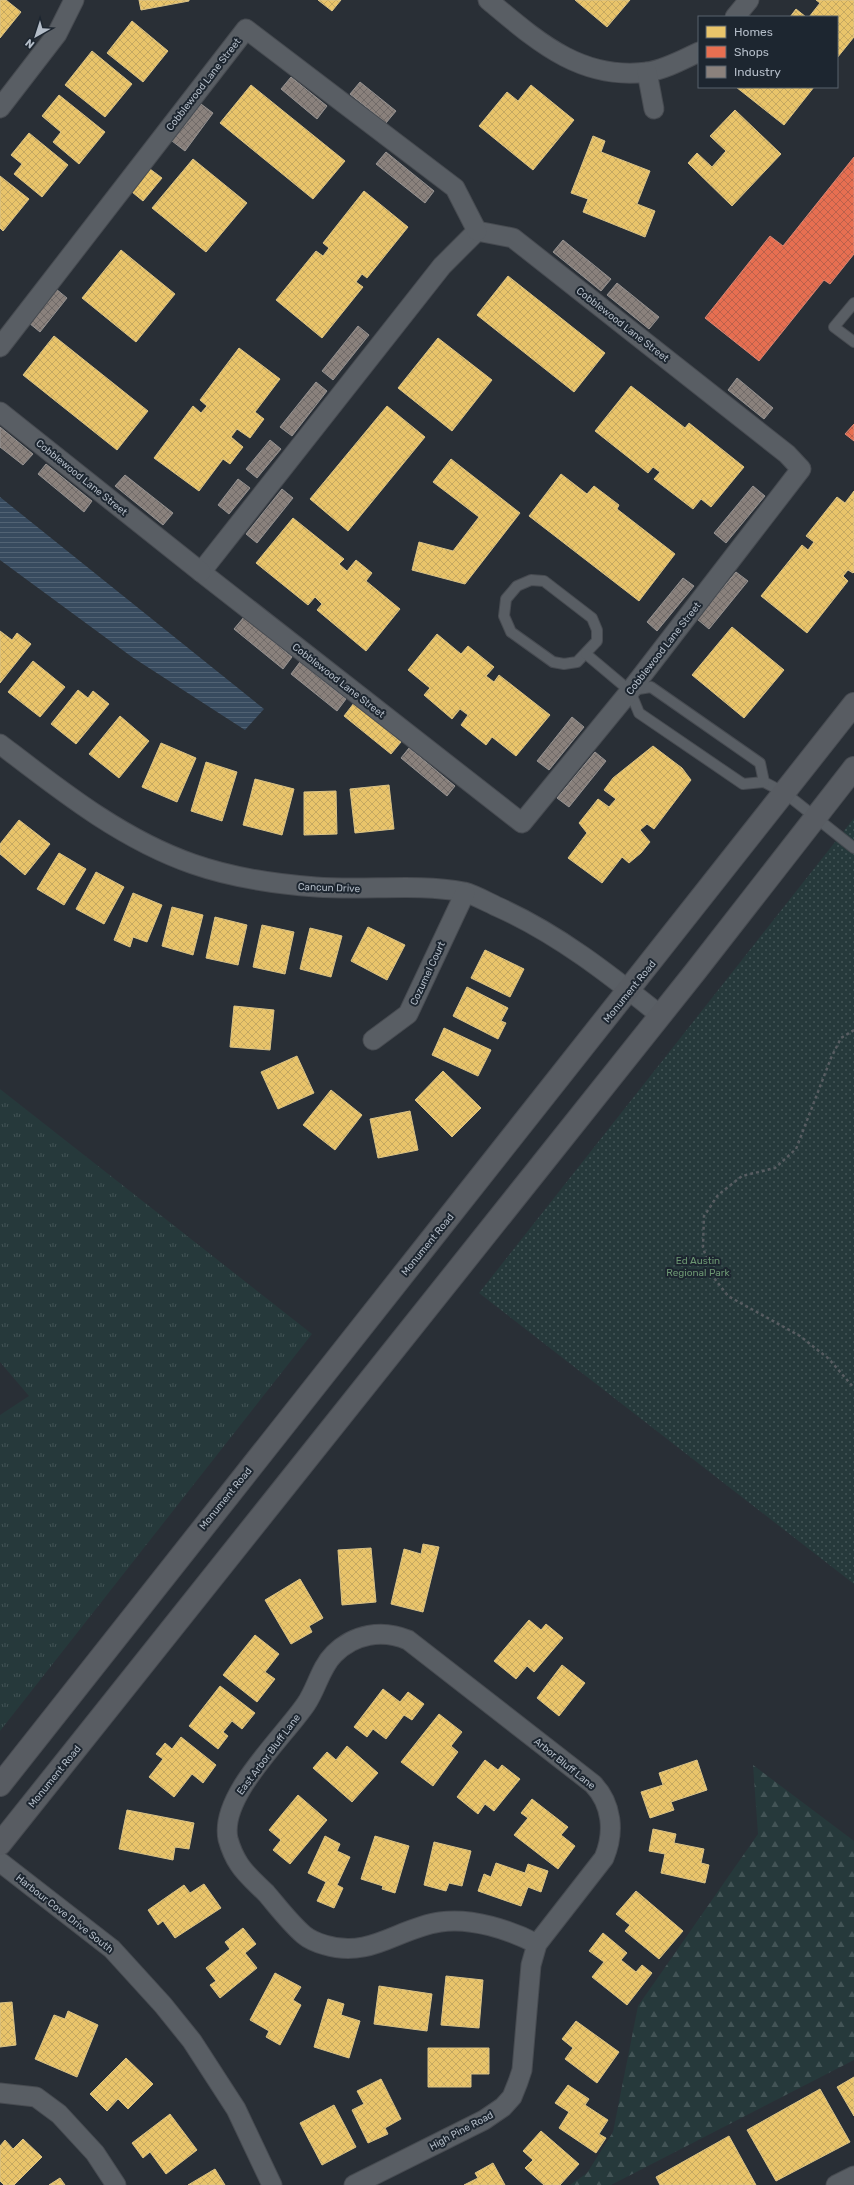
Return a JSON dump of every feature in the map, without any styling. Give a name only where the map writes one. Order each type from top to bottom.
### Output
[{"type":"street","points":[[0,108],[57,34],[74,0]]},
{"type":"street","points":[[488,0],[547,48],[587,66],[622,72],[647,72],[669,66],[698,52]]},
{"type":"street","points":[[736,16],[749,0]]},
{"type":"street","name":"Cobblewood Lane Street","points":[[0,347],[246,29],[455,188],[477,231],[513,238],[787,454],[800,469],[630,691],[522,823],[201,572],[0,412]]},
{"type":"street","points":[[647,72],[654,109]]},
{"type":"street","points":[[201,572],[442,266],[477,231]]},
{"type":"street","name":"Monument Road","points":[[0,1785],[165,1573],[629,990],[854,704]]},
{"type":"street","name":"Cancun Drive","points":[[0,744],[58,789],[103,820],[193,864],[235,876],[281,884],[350,888],[398,888],[465,893],[527,921],[577,951],[660,1015]]},
{"type":"street","name":"Monument Road","points":[[0,1844],[660,1015],[854,768]]},
{"type":"street","name":"Cozumel Court","points":[[373,1040],[408,1014],[465,893]]},
{"type":"street","name":"East Arbor Bluff Lane","points":[[385,1634],[373,1634],[360,1638],[334,1654],[324,1667],[307,1703],[238,1793],[230,1811],[228,1826],[228,1839],[238,1864],[305,1936],[338,1949],[351,1950],[365,1948],[416,1928],[441,1922],[463,1921],[490,1927],[522,1937],[537,1944]]},
{"type":"street","name":"Arbor Bluff Lane","points":[[385,1634],[396,1635],[420,1648],[601,1792],[611,1819],[608,1847],[604,1858],[537,1944]]},
{"type":"street","name":"Harbour Cove Drive South","points":[[0,1862],[112,1949],[163,2005],[192,2041],[236,2109],[272,2185]]},
{"type":"street","name":"High Pine Road","points":[[354,2185],[484,2120],[503,2107],[512,2097],[522,2070],[528,1988],[537,1944]]},
{"type":"street","points":[[0,2093],[36,2098],[59,2114],[95,2152],[116,2185]]},
{"type":"street","points":[[836,2185],[854,2176]]},
{"type":"lane","points":[[854,303],[834,327],[854,342]]},
{"type":"lane","points":[[531,580],[544,581],[592,618],[597,630],[597,641],[586,654],[577,662],[564,664],[553,662],[511,632],[504,616],[506,599],[517,586],[531,580]]},
{"type":"lane","points":[[586,654],[630,691],[639,714],[743,784],[764,782],[785,793],[854,848]]},
{"type":"lane","points":[[630,691],[651,686],[760,763],[764,782]]},
{"type":"path","points":[[854,1030],[841,1038],[831,1058],[796,1149],[775,1168],[742,1176],[718,1195],[704,1216],[703,1247],[711,1274],[728,1296],[800,1336],[829,1360],[854,1388]]},
{"type":"green space","name":"Ed Austin Regional Park","points":[[854,818],[854,1584],[479,1293]]},
{"type":"green space","points":[[0,1089],[312,1334],[0,1731],[0,1415],[29,1396],[0,1362]]},
{"type":"green space","points":[[753,1765],[854,1841],[854,2060],[611,2185],[570,2185],[587,2173],[613,2132],[638,2006],[758,1834]]},
{"type":"water","points":[[0,497],[264,709],[245,730],[132,657],[0,560]]},
{"type":"building: Homes","points":[[0,0],[6,0],[21,12],[0,38]]},
{"type":"building: Homes","points":[[139,0],[189,0],[189,1],[141,10]]},
{"type":"building: Homes","points":[[318,0],[341,0],[332,11]]},
{"type":"building: Homes","points":[[575,0],[630,0],[607,27]]},
{"type":"building: Homes","points":[[816,0],[854,0],[854,37],[838,57],[838,16],[810,16],[820,3]]},
{"type":"building: Homes","points":[[796,9],[805,16],[791,16]]},
{"type":"building: Homes","points":[[132,21],[168,51],[143,82],[107,53]]},
{"type":"building: Homes","points":[[92,51],[132,84],[105,117],[65,85]]},
{"type":"building: Homes","points":[[251,85],[345,161],[313,199],[220,123]]},
{"type":"building: Homes","points":[[531,85],[574,120],[533,170],[479,126],[507,92],[518,101]]},
{"type":"building: Homes","points":[[737,88],[813,88],[784,125]]},
{"type":"building: Homes","points":[[59,95],[105,132],[79,164],[53,142],[61,132],[42,116]]},
{"type":"building: Homes","points":[[735,110],[781,154],[732,206],[688,163],[697,153],[712,167],[726,151],[710,136]]},
{"type":"building: Homes","points":[[29,133],[68,165],[42,197],[14,174],[22,164],[11,155]]},
{"type":"building: Homes","points":[[593,136],[605,141],[601,152],[650,171],[637,204],[655,211],[645,237],[583,212],[588,199],[571,193]]},
{"type":"building: Homes","points":[[193,159],[247,203],[206,252],[152,208]]},
{"type":"building: Homes","points":[[150,169],[162,178],[143,201],[132,192]]},
{"type":"building: Homes","points":[[0,176],[29,199],[3,231],[0,228]]},
{"type":"building: Homes","points":[[364,191],[408,227],[367,278],[362,274],[356,282],[363,287],[322,338],[276,300],[316,251],[323,256],[329,248],[323,243]]},
{"type":"building: Homes","points":[[121,250],[175,294],[136,342],[82,298]]},
{"type":"building: Homes","points":[[508,276],[605,353],[574,392],[477,315]]},
{"type":"building: Homes","points":[[54,336],[148,411],[117,450],[23,375]]},
{"type":"building: Homes","points":[[438,338],[492,380],[452,431],[398,388]]},
{"type":"building: Homes","points":[[239,348],[280,379],[255,412],[264,419],[250,438],[237,429],[231,437],[243,447],[230,464],[223,459],[199,491],[154,458],[193,406],[201,413],[207,406],[200,400]]},
{"type":"building: Homes","points":[[631,386],[685,428],[689,423],[744,467],[711,507],[701,499],[693,509],[654,479],[660,472],[653,467],[648,473],[595,431]]},
{"type":"building: Homes","points":[[387,406],[425,437],[348,531],[310,499]]},
{"type":"building: Homes","points":[[451,459],[520,513],[465,584],[412,570],[419,542],[453,551],[479,517],[433,482]]},
{"type":"building: Homes","points":[[561,474],[587,494],[594,486],[619,505],[617,509],[675,554],[639,601],[529,516]]},
{"type":"building: Homes","points":[[854,491],[854,572],[853,573],[848,570],[843,576],[848,581],[807,633],[761,596],[802,545],[808,550],[814,542],[806,536],[837,497],[845,503]]},
{"type":"building: Homes","points":[[293,518],[344,559],[339,564],[347,571],[356,560],[372,573],[366,581],[400,609],[366,651],[317,610],[322,604],[315,597],[308,605],[256,563]]},
{"type":"building: Homes","points":[[732,627],[784,670],[744,718],[692,675]]},
{"type":"building: Homes","points":[[0,631],[12,640],[17,633],[31,644],[0,683]]},
{"type":"building: Homes","points":[[437,634],[461,654],[468,646],[494,667],[486,676],[494,682],[499,675],[550,715],[516,756],[492,737],[486,745],[461,725],[468,715],[460,709],[452,719],[424,695],[430,688],[408,670]]},
{"type":"building: Homes","points":[[33,661],[65,687],[40,717],[8,692]]},
{"type":"building: Homes","points":[[78,690],[88,698],[93,691],[109,704],[76,744],[51,724]]},
{"type":"building: Homes","points":[[354,703],[401,742],[391,754],[344,716]]},
{"type":"building: Homes","points":[[120,716],[149,741],[119,778],[89,754]]},
{"type":"building: Homes","points":[[161,743],[196,758],[177,802],[142,787]]},
{"type":"building: Homes","points":[[653,746],[682,768],[691,780],[654,829],[647,824],[640,830],[650,842],[641,853],[629,863],[622,857],[602,883],[568,858],[587,833],[579,823],[598,799],[609,807],[616,799],[604,790],[613,778]]},
{"type":"building: Homes","points":[[206,762],[237,772],[222,821],[191,811]]},
{"type":"building: Homes","points":[[255,779],[294,789],[282,835],[243,825]]},
{"type":"building: Homes","points":[[389,785],[394,829],[355,833],[350,789]]},
{"type":"building: Homes","points":[[336,791],[337,834],[304,835],[304,792]]},
{"type":"building: Homes","points":[[19,820],[50,844],[25,875],[0,854],[0,844]]},
{"type":"building: Homes","points":[[59,853],[86,869],[64,905],[37,889]]},
{"type":"building: Homes","points":[[96,872],[124,887],[104,924],[76,909]]},
{"type":"building: Homes","points":[[133,893],[162,905],[147,942],[133,937],[130,947],[114,940]]},
{"type":"building: Homes","points":[[172,907],[203,915],[193,955],[162,946]]},
{"type":"building: Homes","points":[[215,917],[247,925],[238,965],[206,958]]},
{"type":"building: Homes","points":[[262,925],[294,932],[285,974],[253,967]]},
{"type":"building: Homes","points":[[368,927],[405,945],[387,980],[351,961]]},
{"type":"building: Homes","points":[[310,928],[342,936],[331,977],[300,969]]},
{"type":"building: Homes","points":[[485,950],[524,969],[510,997],[471,978]]},
{"type":"building: Homes","points":[[467,987],[508,1008],[501,1021],[506,1023],[498,1039],[453,1016]]},
{"type":"building: Homes","points":[[234,1006],[274,1010],[270,1050],[230,1047]]},
{"type":"building: Homes","points":[[444,1028],[491,1050],[478,1076],[432,1055]]},
{"type":"building: Homes","points":[[297,1056],[314,1093],[278,1109],[261,1072]]},
{"type":"building: Homes","points":[[443,1071],[481,1108],[452,1137],[415,1100]]},
{"type":"building: Homes","points":[[331,1090],[362,1115],[335,1150],[303,1125]]},
{"type":"building: Homes","points":[[410,1111],[418,1150],[378,1158],[370,1119]]},
{"type":"building: Homes","points":[[423,1544],[439,1547],[423,1612],[391,1604],[404,1549],[421,1554]]},
{"type":"building: Homes","points":[[371,1548],[376,1602],[342,1605],[338,1550]]},
{"type":"building: Homes","points":[[300,1579],[323,1618],[309,1626],[312,1632],[291,1644],[265,1600]]},
{"type":"building: Homes","points":[[529,1620],[541,1630],[546,1624],[563,1638],[534,1672],[527,1666],[516,1679],[494,1661]]},
{"type":"building: Homes","points":[[255,1635],[279,1654],[265,1672],[275,1679],[257,1702],[223,1675]]},
{"type":"building: Homes","points":[[562,1665],[585,1683],[559,1716],[537,1698]]},
{"type":"building: Homes","points":[[220,1686],[255,1713],[242,1729],[232,1721],[223,1732],[228,1736],[218,1749],[189,1726]]},
{"type":"building: Homes","points":[[383,1689],[400,1702],[408,1692],[424,1704],[412,1720],[404,1715],[386,1739],[373,1729],[367,1737],[354,1727]]},
{"type":"building: Homes","points":[[439,1714],[462,1732],[451,1746],[458,1752],[433,1786],[401,1762]]},
{"type":"building: Homes","points":[[181,1737],[216,1765],[203,1783],[192,1774],[174,1797],[149,1777],[163,1759],[156,1754],[165,1743],[172,1749]]},
{"type":"building: Homes","points":[[347,1746],[378,1773],[352,1802],[313,1768],[327,1752],[336,1760]]},
{"type":"building: Homes","points":[[485,1760],[498,1770],[502,1765],[520,1779],[494,1811],[485,1804],[478,1814],[457,1797]]},
{"type":"building: Homes","points":[[697,1760],[707,1790],[671,1802],[674,1810],[650,1818],[641,1792],[663,1785],[659,1773]]},
{"type":"building: Homes","points":[[298,1795],[327,1820],[290,1864],[273,1850],[281,1840],[269,1830]]},
{"type":"building: Homes","points":[[532,1799],[568,1827],[561,1835],[575,1846],[558,1869],[514,1835],[528,1818],[521,1813]]},
{"type":"building: Homes","points":[[127,1810],[194,1823],[189,1849],[175,1847],[173,1860],[119,1849]]},
{"type":"building: Homes","points":[[653,1829],[676,1834],[674,1843],[704,1849],[701,1863],[709,1865],[705,1883],[661,1873],[665,1854],[649,1851]]},
{"type":"building: Homes","points":[[325,1836],[340,1844],[337,1851],[350,1857],[337,1885],[343,1888],[334,1908],[317,1901],[326,1882],[308,1873]]},
{"type":"building: Homes","points":[[375,1836],[409,1846],[395,1893],[382,1889],[383,1886],[361,1879]]},
{"type":"building: Homes","points":[[434,1842],[471,1851],[462,1886],[449,1883],[446,1891],[424,1885]]},
{"type":"building: Homes","points":[[496,1863],[525,1873],[528,1864],[548,1871],[541,1892],[528,1887],[521,1906],[478,1891],[484,1874],[491,1877]]},
{"type":"building: Homes","points":[[204,1884],[221,1908],[175,1938],[163,1921],[158,1925],[148,1910],[184,1885],[190,1893]]},
{"type":"building: Homes","points":[[636,1891],[683,1931],[659,1959],[625,1931],[630,1925],[616,1914]]},
{"type":"building: Homes","points":[[243,1928],[256,1944],[245,1953],[257,1968],[220,1998],[210,1985],[216,1981],[206,1968],[230,1949],[225,1942]]},
{"type":"building: Homes","points":[[603,1933],[627,1953],[621,1960],[636,1972],[642,1965],[652,1973],[627,2005],[592,1977],[604,1962],[589,1951]]},
{"type":"building: Homes","points":[[275,1973],[301,1987],[293,2000],[301,2005],[280,2045],[266,2037],[269,2031],[250,2020]]},
{"type":"building: Homes","points":[[446,1976],[483,1980],[479,2028],[441,2025]]},
{"type":"building: Homes","points":[[379,1986],[432,1994],[427,2031],[374,2024]]},
{"type":"building: Homes","points":[[328,1999],[344,2004],[341,2015],[360,2021],[349,2058],[314,2047]]},
{"type":"building: Homes","points":[[12,2002],[16,2045],[0,2047],[0,2003]]},
{"type":"building: Homes","points":[[68,2011],[98,2025],[77,2077],[35,2059],[54,2015],[65,2019]]},
{"type":"building: Homes","points":[[576,2021],[619,2052],[597,2083],[565,2059],[573,2048],[562,2039]]},
{"type":"building: Homes","points":[[428,2048],[489,2048],[489,2074],[471,2074],[471,2087],[428,2087]]},
{"type":"building: Homes","points":[[126,2058],[153,2084],[128,2109],[118,2099],[107,2111],[90,2094]]},
{"type":"building: Homes","points":[[854,2077],[854,2116],[837,2087]]},
{"type":"building: Homes","points":[[381,2079],[401,2119],[385,2128],[388,2134],[368,2143],[352,2110],[364,2104],[357,2091]]},
{"type":"building: Homes","points":[[568,2085],[589,2099],[585,2105],[608,2120],[599,2134],[606,2138],[596,2153],[559,2128],[569,2112],[555,2103]]},
{"type":"building: Homes","points":[[820,2089],[850,2142],[776,2181],[747,2130]]},
{"type":"building: Homes","points":[[334,2105],[356,2147],[322,2165],[300,2123]]},
{"type":"building: Homes","points":[[170,2114],[197,2150],[166,2174],[150,2152],[143,2158],[132,2143]]},
{"type":"building: Homes","points":[[541,2131],[579,2164],[560,2185],[544,2185],[525,2168],[533,2160],[523,2151]]},
{"type":"building: Homes","points":[[729,2136],[756,2185],[660,2185],[656,2177]]},
{"type":"building: Homes","points":[[23,2139],[42,2157],[14,2185],[4,2185],[0,2181],[0,2146],[5,2140],[13,2149]]},
{"type":"building: Homes","points":[[493,2163],[505,2185],[464,2185],[478,2178],[475,2173]]},
{"type":"building: Homes","points":[[215,2169],[225,2185],[188,2185]]},
{"type":"building: Homes","points":[[60,2178],[65,2185],[49,2185]]},
{"type":"building: Shops","points":[[854,157],[854,254],[830,284],[824,280],[759,361],[705,318],[770,236],[783,246]]},
{"type":"building: Shops","points":[[854,424],[854,441],[845,434]]},
{"type":"building: Industry","points":[[291,77],[327,106],[317,119],[281,89]]},
{"type":"building: Industry","points":[[360,82],[396,111],[386,123],[350,94]]},
{"type":"building: Industry","points":[[201,104],[213,113],[185,151],[172,141]]},
{"type":"building: Industry","points":[[386,152],[434,191],[425,203],[376,164]]},
{"type":"building: Industry","points":[[563,240],[611,279],[601,291],[553,252]]},
{"type":"building: Industry","points":[[617,283],[659,317],[649,329],[607,295]]},
{"type":"building: Industry","points":[[56,289],[67,298],[40,332],[29,323]]},
{"type":"building: Industry","points":[[358,326],[369,335],[333,380],[322,371]]},
{"type":"building: Industry","points":[[737,378],[773,408],[764,419],[728,390]]},
{"type":"building: Industry","points":[[316,382],[327,391],[292,436],[280,427]]},
{"type":"building: Industry","points":[[0,427],[33,454],[23,465],[0,447]]},
{"type":"building: Industry","points":[[270,440],[281,449],[257,478],[246,469]]},
{"type":"building: Industry","points":[[46,464],[92,501],[84,512],[38,474]]},
{"type":"building: Industry","points":[[125,475],[173,513],[163,525],[115,486]]},
{"type":"building: Industry","points":[[238,479],[250,488],[229,514],[218,505]]},
{"type":"building: Industry","points":[[753,486],[765,496],[726,543],[714,533]]},
{"type":"building: Industry","points":[[282,489],[293,498],[257,543],[246,534]]},
{"type":"building: Industry","points":[[736,572],[748,581],[709,629],[697,619]]},
{"type":"building: Industry","points":[[683,578],[694,586],[657,631],[647,622]]},
{"type":"building: Industry","points":[[244,617],[292,657],[283,669],[234,629]]},
{"type":"building: Industry","points":[[300,662],[346,699],[337,711],[291,674]]},
{"type":"building: Industry","points":[[572,717],[584,727],[549,770],[537,761]]},
{"type":"building: Industry","points":[[409,748],[455,786],[447,796],[401,758]]},
{"type":"building: Industry","points":[[595,752],[606,761],[569,807],[557,798]]}]
